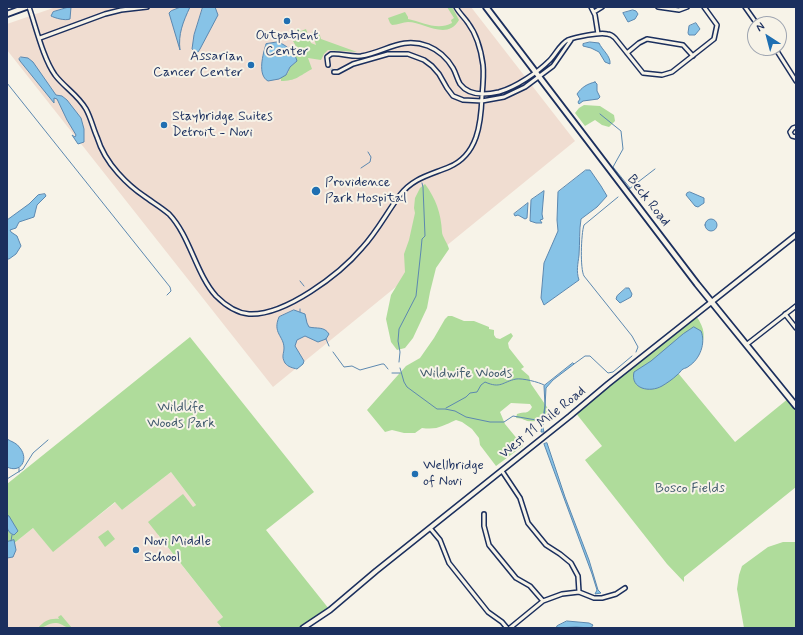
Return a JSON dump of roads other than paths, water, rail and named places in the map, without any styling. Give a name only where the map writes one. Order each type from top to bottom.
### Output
[{"type":"main road","points":[[7,14],[28,7]]},
{"type":"main road","name":"Beck Road","points":[[486,7],[711,302],[796,406]]},
{"type":"street","points":[[28,7],[48,62],[54,74],[84,106],[92,122],[97,139],[112,165],[128,183],[165,211],[176,222],[206,281],[216,296],[229,307],[242,313],[249,314],[270,312],[292,302],[328,279],[351,260],[370,240],[406,188],[425,175],[454,164],[471,149],[479,128],[484,65],[480,47],[468,24],[456,7]]},
{"type":"street","points":[[40,38],[109,13],[147,7]]},
{"type":"street","points":[[591,7],[594,12],[598,34]]},
{"type":"street","points":[[594,12],[602,7]]},
{"type":"street","points":[[658,7],[679,10],[687,7]]},
{"type":"street","points":[[328,65],[327,57],[331,54],[358,56],[375,53],[398,44],[411,42],[432,48],[445,58],[453,68],[459,83],[466,90],[473,93],[482,94],[495,93],[509,88],[535,72],[551,59],[564,43],[572,39],[606,33],[612,35],[643,73],[662,75],[672,72],[712,41],[716,33],[716,23],[704,7]]},
{"type":"street","points":[[745,7],[752,16]]},
{"type":"street","points":[[334,72],[338,72],[353,64],[388,54],[408,54],[424,60],[432,66],[453,96],[462,100],[482,101],[513,94],[525,87],[556,64],[565,47],[572,39]]},
{"type":"street","points":[[627,53],[639,43],[647,40],[683,45],[693,56]]},
{"type":"street","points":[[558,51],[562,54]]},
{"type":"street","points":[[780,56],[796,81]]},
{"type":"street","points":[[551,59],[556,64]]},
{"type":"street","points":[[796,127],[790,132],[792,136],[796,137]]},
{"type":"street","name":"West 11 Mile Road","points":[[303,628],[330,610],[376,571],[796,235]]},
{"type":"street","points":[[746,345],[796,306]]},
{"type":"street","points":[[785,314],[796,328]]},
{"type":"street","points":[[502,471],[520,498],[528,523],[546,545],[571,563],[578,576],[579,592]]},
{"type":"street","points":[[484,514],[484,526],[489,545],[516,578],[530,586],[543,602]]},
{"type":"street","points":[[430,528],[440,540],[449,563],[488,612],[508,628],[543,602],[562,594],[579,592],[594,598],[602,598],[616,594],[625,588]]},
{"type":"water","points":[[71,7],[70,19],[68,20],[51,16],[53,12]]},
{"type":"water","points":[[181,7],[190,7],[182,28],[180,50],[169,13]]},
{"type":"water","points":[[203,7],[215,7],[218,15],[200,49],[198,52],[195,52],[192,49],[194,35]]},
{"type":"water","points":[[633,10],[638,14],[635,19],[628,22],[623,13]]},
{"type":"water","points":[[696,23],[700,29],[695,35],[689,35],[689,26]]},
{"type":"water","points":[[278,42],[290,49],[297,61],[290,67],[286,75],[279,79],[268,81],[263,74],[262,69],[266,44]]},
{"type":"water","points":[[590,42],[599,43],[608,56],[610,64],[605,62],[599,52],[583,46],[583,44]]},
{"type":"water","points":[[21,57],[28,58],[33,62],[56,95],[62,96],[67,100],[81,118],[84,129],[84,142],[78,144],[72,135],[75,137],[76,135],[57,99],[54,98],[54,103],[20,61],[19,59]]},
{"type":"water","points":[[595,82],[597,84],[597,91],[600,97],[598,99],[583,101],[579,104],[578,102],[580,99],[577,94],[585,86]]},
{"type":"water","points":[[586,170],[590,170],[607,196],[597,207],[581,219],[578,268],[579,280],[544,305],[541,298],[544,263],[558,231],[558,192]]},
{"type":"water","points":[[544,191],[543,219],[540,220],[542,223],[530,221],[531,200]]},
{"type":"water","points":[[690,192],[704,198],[704,203],[698,207],[695,206],[686,195]]},
{"type":"water","points":[[45,194],[46,196],[37,205],[34,217],[19,222],[16,228],[10,230],[17,236],[21,246],[16,254],[7,259],[7,220],[29,204],[38,195]]},
{"type":"water","points":[[528,203],[527,218],[525,219],[518,215],[515,216],[514,214]]},
{"type":"water","points":[[709,219],[713,219],[717,225],[713,231],[709,231],[705,227],[705,223]]},
{"type":"water","points":[[626,288],[629,288],[632,294],[631,297],[620,303],[616,299],[617,296]]},
{"type":"water","points":[[294,310],[305,314],[309,327],[323,329],[329,334],[326,339],[318,342],[305,336],[297,340],[295,346],[304,361],[303,364],[297,369],[291,367],[284,361],[284,348],[277,327],[279,317]]},
{"type":"water","points":[[694,327],[701,331],[703,341],[699,355],[693,363],[662,386],[647,389],[638,386],[635,382],[634,372],[651,361],[683,334]]},
{"type":"water","points":[[573,363],[574,364],[553,380],[546,388],[544,432],[541,432],[545,405],[544,386]]},
{"type":"water","points":[[7,439],[17,445],[23,452],[24,461],[20,467],[16,469],[7,467]]},
{"type":"water","points":[[547,443],[565,497],[589,560],[598,590],[601,593],[595,594],[597,590],[592,574],[544,444]]},
{"type":"water","points":[[7,515],[18,531],[14,535],[9,532]]},
{"type":"water","points":[[14,540],[16,550],[13,557],[7,558],[7,542]]},
{"type":"water","points":[[567,621],[589,623],[593,625],[591,628],[556,628]]},
{"type":"waterway","points":[[7,83],[170,287],[171,291],[167,295]]},
{"type":"waterway","points":[[600,114],[621,131],[623,149],[613,167],[630,188]]},
{"type":"waterway","points":[[361,168],[370,162],[371,157],[368,152]]},
{"type":"waterway","points":[[629,189],[655,169]]},
{"type":"waterway","points":[[399,362],[399,329],[416,296],[422,239],[425,236],[422,183]]},
{"type":"waterway","points":[[618,197],[584,225],[581,259],[584,276],[632,336],[638,347],[636,352]]},
{"type":"waterway","points":[[300,281],[304,286]]},
{"type":"waterway","points":[[326,339],[329,346]]},
{"type":"waterway","points":[[333,352],[344,367],[352,366],[360,370],[384,364],[388,369]]},
{"type":"waterway","points":[[574,364],[585,356],[590,356],[608,373],[613,372],[632,356]]},
{"type":"waterway","points":[[400,368],[407,387],[437,409],[455,411],[466,417],[490,422],[504,422],[513,416],[542,421]]},
{"type":"waterway","points":[[392,373],[400,373]]},
{"type":"waterway","points":[[446,408],[466,397],[470,393],[477,392],[481,385],[485,382],[498,385],[511,380],[519,379],[530,380],[544,385]]},
{"type":"waterway","points":[[7,479],[23,469],[33,453],[48,440]]},
{"type":"waterway","points":[[11,541],[12,535]]},
{"type":"tunnel","points":[[328,65],[334,72]]},
{"type":"place","name":"Outpatient Center","points":[[287,21]]},
{"type":"place","name":"Assarian Cancer Center","points":[[251,65]]},
{"type":"place","name":"Staybridge Suites Detroit - Novi","points":[[164,125]]},
{"type":"place","name":"Providence Park Hospital","points":[[316,191]]},
{"type":"place","name":"Wellbridge of Novi","points":[[415,474]]},
{"type":"place","name":"Novi Middle School","points":[[136,550]]},
{"type":"park label","name":"Wildwife Woods","points":[[466,374]]},
{"type":"park label","name":"Wildlife Woods Park","points":[[181,416]]},
{"type":"park label","name":"Bosco Fields","points":[[690,489]]}]
